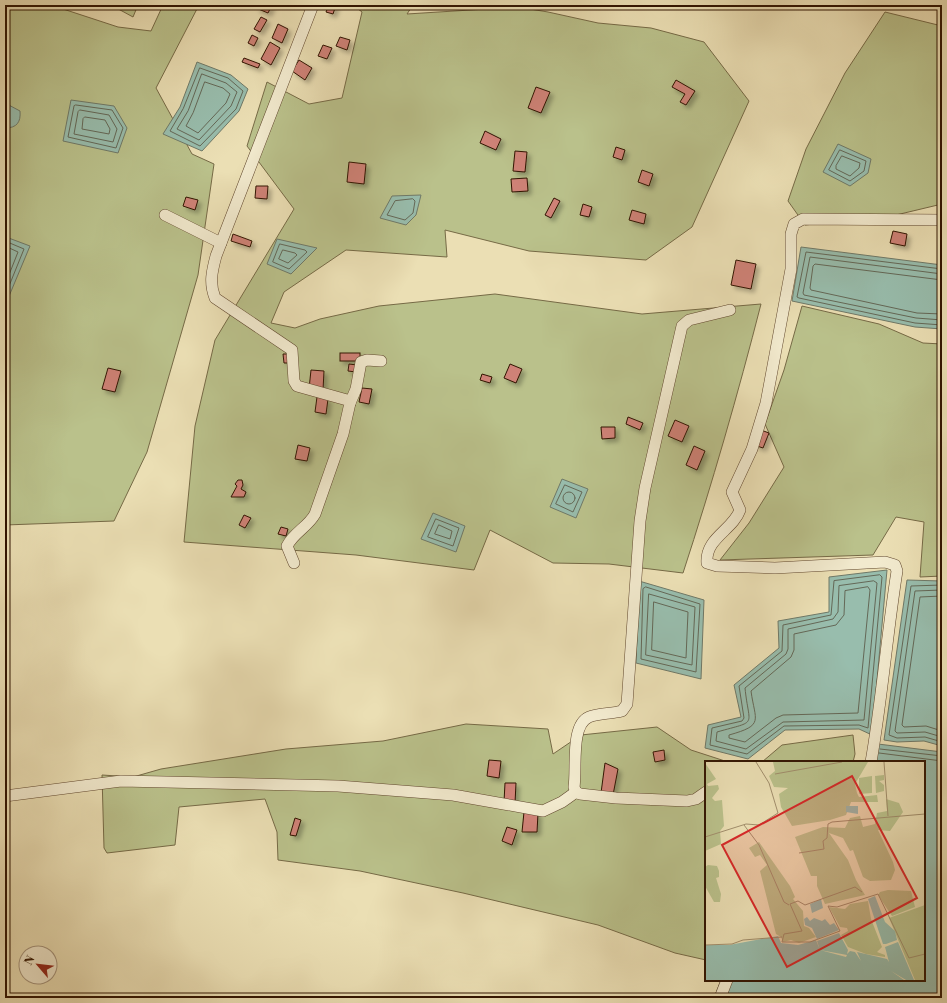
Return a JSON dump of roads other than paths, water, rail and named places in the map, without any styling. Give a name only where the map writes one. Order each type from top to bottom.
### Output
[{"type":"street","points":[[313,5],[222,242],[212,271],[210,288],[214,298],[292,350],[294,381],[297,386],[347,400],[350,403]]},
{"type":"street","points":[[165,215],[222,242]]},
{"type":"street","points":[[871,761],[877,726],[886,642],[897,571],[895,565],[885,562],[775,568],[710,564],[707,563],[707,559],[715,539],[734,520],[740,510],[733,497],[733,490],[752,449],[766,403],[791,269],[791,234],[794,224],[803,219],[942,220]]},
{"type":"street","points":[[705,793],[696,799],[687,801],[616,798],[583,795],[576,792],[574,786],[577,736],[582,723],[586,719],[597,714],[622,711],[628,699],[640,521],[644,488],[679,335],[682,326],[689,320],[730,310]]},
{"type":"street","points":[[294,563],[287,546],[292,536],[311,522],[315,514],[343,434],[350,403],[356,389],[361,362],[367,360],[381,361]]},
{"type":"street","points":[[5,796],[120,781],[338,786],[453,795],[543,811],[562,802],[576,792]]},
{"type":"street","points":[[720,998],[727,981]]},
{"type":"water","points":[[197,62],[231,75],[248,89],[239,111],[202,151],[163,134],[180,107]]},
{"type":"water","points":[[71,100],[114,106],[127,128],[118,153],[63,141]]},
{"type":"water","points":[[5,103],[20,111],[19,121],[15,126],[9,128],[5,128]]},
{"type":"water","points":[[838,144],[871,159],[868,173],[850,186],[823,172]]},
{"type":"water","points":[[421,195],[416,215],[406,225],[380,218],[392,196]]},
{"type":"water","points":[[6,237],[30,246],[7,301],[5,297]]},
{"type":"water","points":[[277,239],[317,248],[291,274],[267,264]]},
{"type":"water","points":[[801,247],[942,265],[942,329],[915,327],[792,301]]},
{"type":"water","points":[[562,479],[588,489],[576,518],[550,507]]},
{"type":"water","points":[[433,513],[465,526],[456,552],[421,539]]},
{"type":"water","points":[[887,570],[872,735],[859,729],[785,730],[748,759],[705,748],[708,725],[741,717],[734,685],[779,648],[778,621],[829,612],[829,577]]},
{"type":"water","points":[[907,580],[942,581],[942,746],[924,741],[897,742],[884,740]]},
{"type":"water","points":[[639,581],[704,600],[701,679],[636,663]]},
{"type":"water","points":[[870,743],[942,752],[942,998],[714,998],[721,981],[925,981],[925,761],[866,761]]}]
